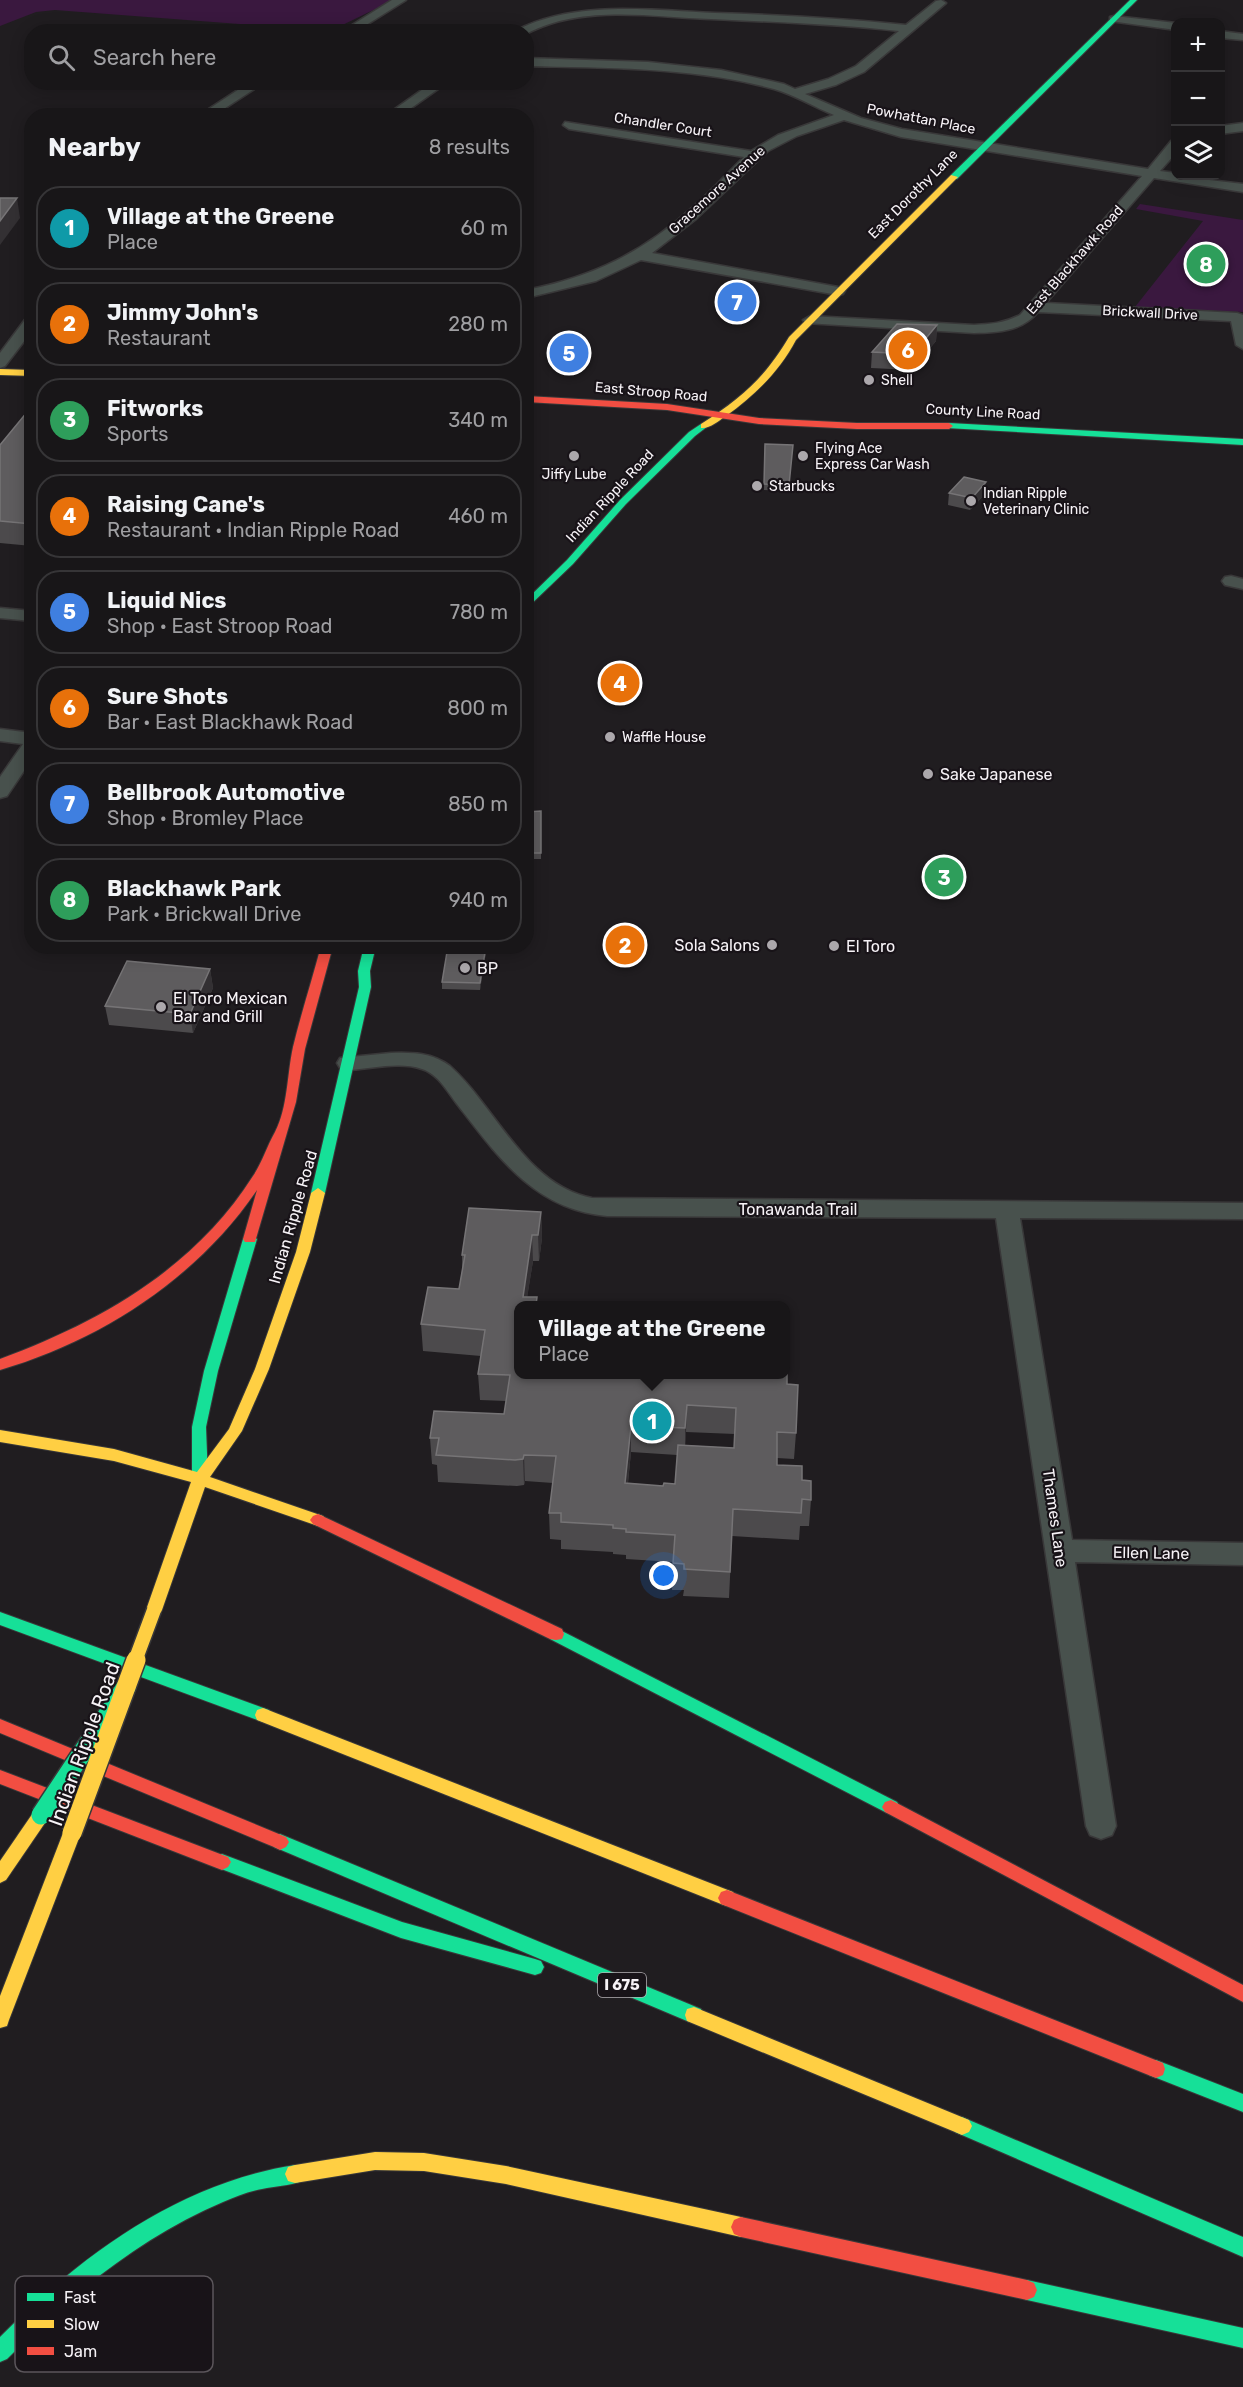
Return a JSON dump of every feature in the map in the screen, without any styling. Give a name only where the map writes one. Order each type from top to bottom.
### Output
[{"type":"main road","name":"East Dorothy Lane","points":[[721,416],[742,402],[784,355],[792,339],[838,291],[1134,0]]},
{"type":"main road","points":[[0,372],[24,373]]},
{"type":"main road","points":[[0,386],[21,387]]},
{"type":"main road","name":"East Stroop Road","points":[[534,399],[667,407],[721,416]]},
{"type":"main road","name":"East Stroop Road","points":[[534,412],[676,419],[721,416]]},
{"type":"main road","name":"County Line Road","points":[[721,416],[759,421],[857,426],[922,425],[1243,442]]},
{"type":"main road","name":"Indian Ripple Road","points":[[534,602],[623,502],[692,434],[721,416]]},
{"type":"main road","name":"Indian Ripple Road","points":[[200,1479],[199,1427],[209,1382],[278,1136],[290,1102],[311,998],[325,954]]},
{"type":"main road","name":"Indian Ripple Road","points":[[0,2020],[126,1687],[200,1479],[235,1431],[262,1369],[303,1252],[337,1116],[346,1055],[365,987],[364,971],[368,954]]},
{"type":"main road","points":[[311,998],[327,1016]]},
{"type":"main road","points":[[0,1365],[36,1353],[105,1322],[150,1293],[182,1267],[226,1224],[246,1197],[272,1154],[278,1136]]},
{"type":"main road","points":[[0,1436],[114,1455],[200,1479],[312,1517],[518,1615],[818,1768],[1243,1994]]},
{"type":"main road","points":[[0,1618],[267,1716],[1243,2103]]},
{"type":"main road","points":[[0,1875],[126,1687]]},
{"type":"main road","name":"I 675","points":[[0,1726],[1005,2144],[1243,2247]]},
{"type":"main road","points":[[0,1777],[401,1930],[675,2007]]},
{"type":"main road","points":[[82,2276],[150,2228],[199,2203],[261,2179],[308,2169],[377,2161],[436,2163],[506,2175],[1243,2338]]},
{"type":"main road","points":[[0,2352],[15,2337]]},
{"type":"street","points":[[360,24],[400,0]]},
{"type":"street","points":[[794,93],[832,82],[860,69],[940,3]]},
{"type":"street","points":[[533,24],[553,17],[578,13],[614,12],[837,21],[910,29]]},
{"type":"street","points":[[1114,19],[1171,26]]},
{"type":"street","points":[[1225,35],[1243,37]]},
{"type":"street","name":"Powhattan Place","points":[[534,62],[701,71],[760,82],[794,93],[844,116],[901,133],[1243,188]]},
{"type":"street","points":[[217,108],[246,90]]},
{"type":"street","points":[[403,108],[430,90]]},
{"type":"street","name":"Gracemore Avenue","points":[[534,292],[598,276],[639,255],[692,215],[753,155],[792,133],[844,116]]},
{"type":"street","name":"Chandler Court","points":[[569,124],[753,155]]},
{"type":"street","points":[[1225,129],[1243,127]]},
{"type":"street","name":"East Blackhawk Road","points":[[810,320],[992,329],[1018,322],[1034,307],[1171,150]]},
{"type":"street","points":[[639,255],[838,291]]},
{"type":"street","name":"Brickwall Drive","points":[[1034,307],[1237,317],[1243,345]]},
{"type":"street","points":[[0,363],[24,331]]},
{"type":"street","points":[[0,613],[24,615]]},
{"type":"street","points":[[0,735],[24,738]]},
{"type":"street","points":[[0,792],[24,756]]},
{"type":"street","name":"Tonawanda Trail","points":[[346,1055],[413,1060],[430,1064],[447,1074],[503,1145],[540,1185],[583,1205],[607,1208],[1243,1211]]},
{"type":"street","name":"Thames Lane","points":[[1007,1210],[1044,1439],[1058,1551],[1101,1826]]},
{"type":"street","name":"Ellen Lane","points":[[1058,1551],[1243,1554]]},
{"type":"shaded area","points":[[0,0],[394,0],[344,24],[238,24],[55,10],[36,12],[0,26]]},
{"type":"shaded area","points":[[1140,204],[1243,220],[1243,312],[1135,307],[1203,221],[1136,209]]},
{"type":"building","points":[[0,198],[17,198],[0,221]]},
{"type":"building","points":[[897,324],[937,325],[913,354],[872,352]]},
{"type":"building","points":[[24,416],[24,523],[0,521],[0,445]]},
{"type":"building","points":[[765,444],[793,445],[789,485],[764,484]]},
{"type":"building","points":[[964,477],[986,482],[972,498],[949,493]]},
{"type":"building","points":[[534,811],[541,811],[541,853],[534,853]]},
{"type":"building","name":"BP","points":[[447,954],[485,954],[480,983],[442,982]]},
{"type":"building","points":[[127,961],[210,969],[190,1014],[105,1006]]},
{"type":"building","points":[[469,1208],[541,1212],[538,1235],[532,1235],[523,1297],[537,1297],[536,1301],[514,1301],[514,1379],[787,1379],[787,1384],[798,1385],[796,1433],[777,1432],[777,1465],[802,1466],[802,1480],[811,1481],[811,1500],[802,1499],[801,1513],[733,1509],[730,1572],[684,1569],[684,1564],[673,1563],[675,1535],[626,1532],[626,1529],[613,1528],[613,1525],[561,1522],[561,1513],[549,1513],[556,1456],[524,1455],[523,1459],[515,1460],[436,1455],[439,1438],[430,1438],[434,1411],[504,1414],[510,1375],[478,1374],[485,1330],[421,1324],[428,1287],[459,1289],[465,1255],[462,1255]],"holes":[[[687,1405],[736,1408],[734,1448],[678,1445],[675,1484],[664,1483],[663,1486],[625,1483],[631,1426],[685,1428]]]},
{"type":"traffic: fast","points":[[954,177],[1134,0]]},
{"type":"traffic: fast","points":[[534,598],[570,562],[623,502],[692,434],[704,426]]},
{"type":"traffic: fast","points":[[949,426],[1243,442]]},
{"type":"traffic: fast","points":[[318,1193],[365,987],[364,971],[368,954]]},
{"type":"traffic: fast","points":[[200,1479],[199,1427],[211,1371],[250,1239]]},
{"type":"traffic: fast","points":[[0,1618],[263,1715]]},
{"type":"traffic: fast","points":[[556,1634],[891,1807]]},
{"type":"traffic: fast","points":[[41,1815],[126,1687]]},
{"type":"traffic: fast","points":[[280,1842],[694,2015]]},
{"type":"traffic: fast","points":[[222,1862],[401,1930],[535,1967]]},
{"type":"traffic: fast","points":[[1156,2069],[1243,2103]]},
{"type":"traffic: fast","points":[[962,2126],[1243,2247]]},
{"type":"traffic: fast","points":[[81,2276],[118,2249],[185,2209],[258,2180],[295,2174]]},
{"type":"traffic: fast","points":[[1027,2290],[1243,2338]]},
{"type":"traffic: fast","points":[[0,2352],[15,2336]]},
{"type":"traffic: slow","points":[[704,426],[755,389],[776,366],[792,339],[954,177]]},
{"type":"traffic: slow","points":[[0,372],[24,373]]},
{"type":"traffic: slow","points":[[154,1610],[200,1479],[235,1431],[262,1369],[303,1252],[318,1193]]},
{"type":"traffic: slow","points":[[0,1436],[114,1455],[200,1479],[318,1520]]},
{"type":"traffic: slow","points":[[72,1833],[154,1610]]},
{"type":"traffic: slow","points":[[263,1715],[727,1898]]},
{"type":"traffic: slow","points":[[0,1875],[41,1815]]},
{"type":"traffic: slow","points":[[0,2020],[72,1833]]},
{"type":"traffic: slow","points":[[694,2015],[962,2126]]},
{"type":"traffic: slow","points":[[295,2174],[375,2161],[424,2162],[506,2175],[741,2227]]},
{"type":"traffic: jam","points":[[534,399],[667,407],[759,421],[857,426],[949,426]]},
{"type":"traffic: jam","points":[[250,1239],[290,1102],[299,1049],[325,954]]},
{"type":"traffic: jam","points":[[0,1365],[38,1351],[112,1316],[179,1270],[236,1212],[262,1173],[278,1136]]},
{"type":"traffic: jam","points":[[318,1520],[556,1634]]},
{"type":"traffic: jam","points":[[0,1726],[280,1842]]},
{"type":"traffic: jam","points":[[0,1777],[222,1862]]},
{"type":"traffic: jam","points":[[891,1807],[1243,1994]]},
{"type":"traffic: jam","points":[[727,1898],[1156,2069]]},
{"type":"traffic: jam","points":[[741,2227],[1027,2290]]},
{"type":"place","name":"Blackhawk Park","points":[[1206,264]]},
{"type":"place","name":"Bellbrook Automotive","points":[[737,302]]},
{"type":"place","name":"Sure Shots","points":[[908,350]]},
{"type":"place","name":"Liquid Nics","points":[[569,353]]},
{"type":"place","name":"Shell","points":[[869,380]]},
{"type":"place","name":"Jiffy Lube","points":[[574,456]]},
{"type":"place","name":"Flying Ace Express Car Wash","points":[[803,456]]},
{"type":"place","name":"Starbucks","points":[[757,486]]},
{"type":"place","name":"Indian Ripple Veterinary Clinic","points":[[971,501]]},
{"type":"place","name":"Raising Cane's","points":[[620,683]]},
{"type":"place","name":"Waffle House","points":[[610,737]]},
{"type":"place","name":"Sake Japanese","points":[[928,774]]},
{"type":"place","name":"Fitworks","points":[[944,877]]},
{"type":"place","name":"Jimmy John's","points":[[625,945]]},
{"type":"place","name":"Sola Salons","points":[[772,945]]},
{"type":"place","name":"El Toro","points":[[834,946]]},
{"type":"place","name":"BP","points":[[465,968]]},
{"type":"place","name":"El Toro Mexican Bar and Grill","points":[[161,1007]]},
{"type":"place","name":"Village at the Greene","points":[[652,1421]]}]
